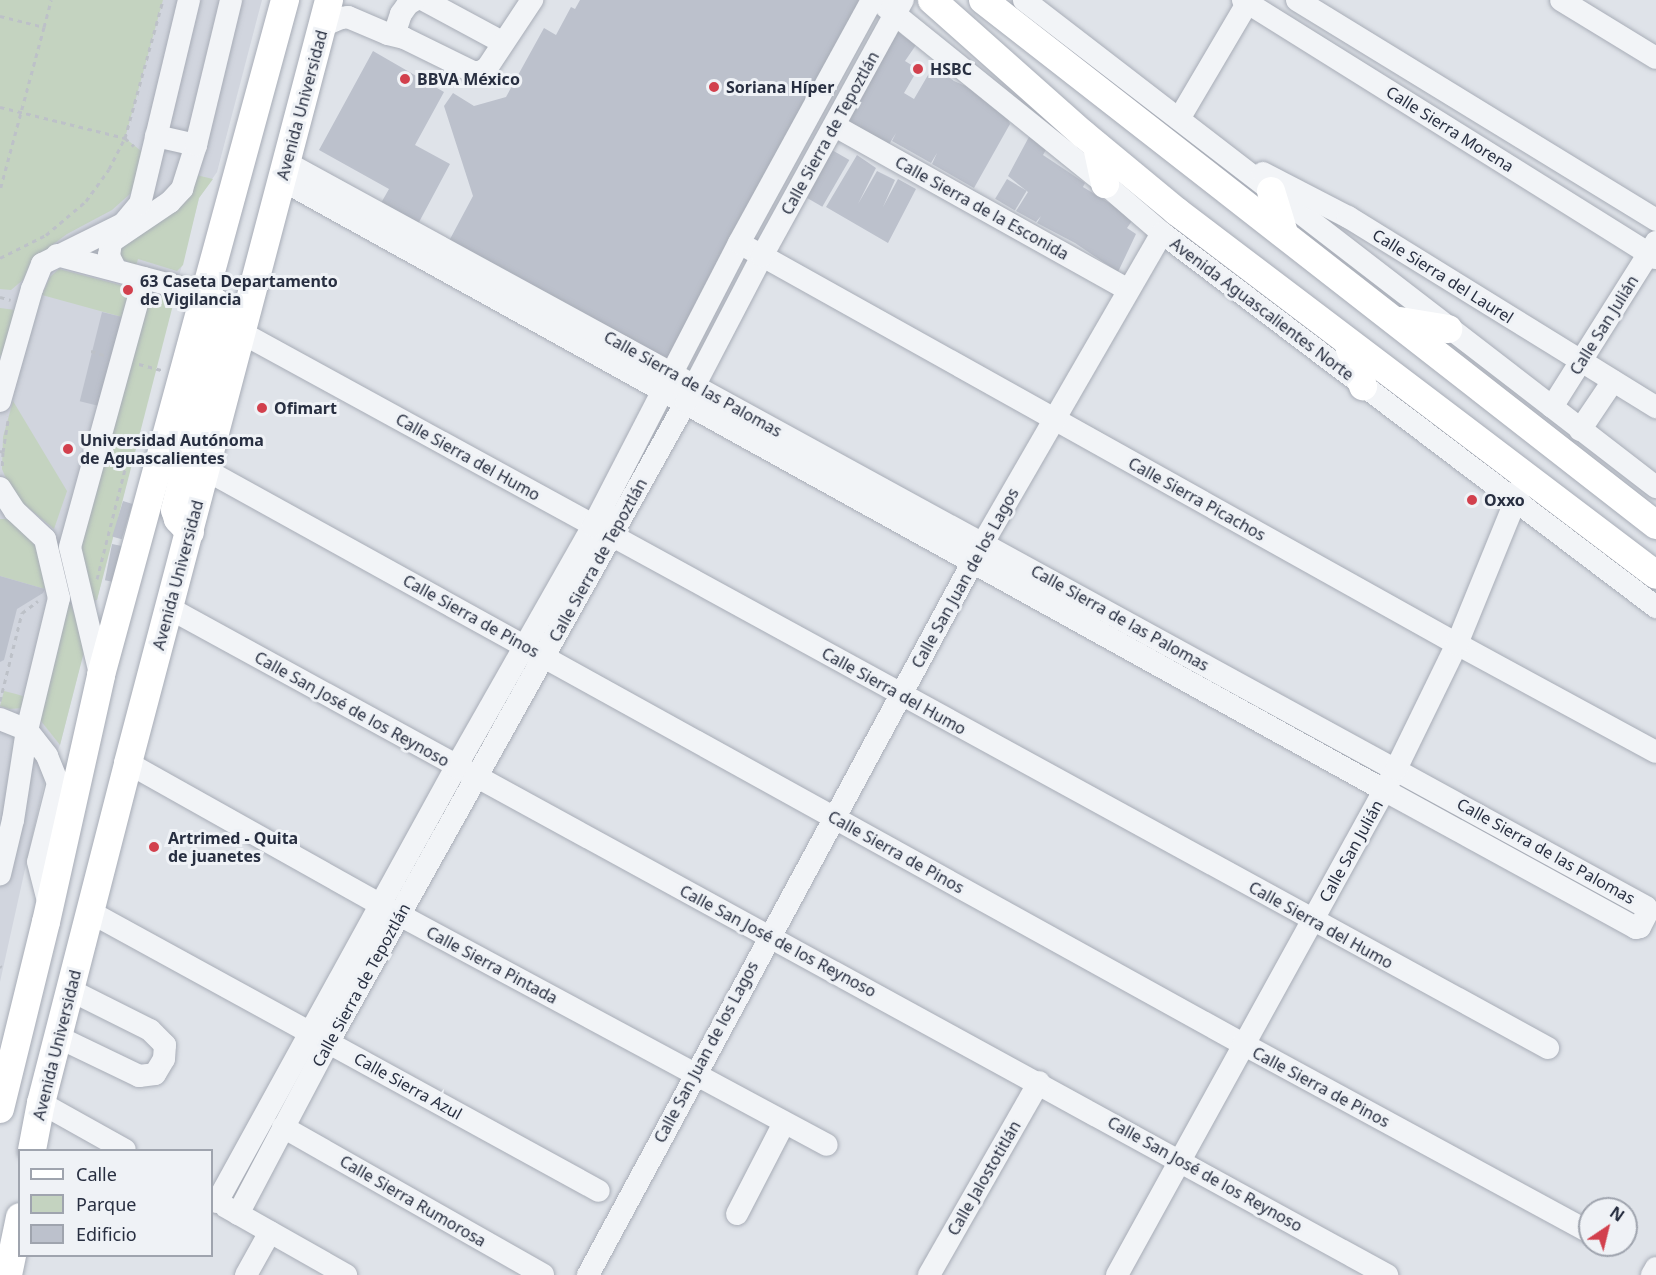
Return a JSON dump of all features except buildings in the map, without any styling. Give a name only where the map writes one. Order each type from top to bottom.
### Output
[{"type":"main road","points":[[0,1109],[101,675],[285,0]]},
{"type":"main road","name":"Avenida Aguascalientes Norte","points":[[932,0],[1090,140],[1176,211],[1347,343],[1521,488],[1656,575]]},
{"type":"main road","points":[[983,0],[1656,525]]},
{"type":"main road","points":[[902,5],[1040,108],[1090,140],[1105,184]]},
{"type":"main road","name":"Avenida Universidad","points":[[32,1149],[41,1103],[128,763],[326,13]]},
{"type":"main road","points":[[276,32],[282,42],[283,60],[257,161],[259,166],[284,171]]},
{"type":"main road","points":[[1270,191],[1284,233]]},
{"type":"main road","points":[[190,532],[178,519],[175,510],[223,314],[216,303],[205,294]]},
{"type":"main road","points":[[1397,321],[1448,328]]},
{"type":"main road","points":[[1347,343],[1363,386]]},
{"type":"main road","points":[[41,1103],[26,1090],[22,1074],[49,956],[47,914]]},
{"type":"main road","points":[[8,1275],[18,1227]]},
{"type":"street","points":[[5,406],[32,289],[42,264],[123,224],[140,204],[189,0]]},
{"type":"street","points":[[116,270],[109,256],[111,242],[170,202],[182,189],[196,146],[231,0]]},
{"type":"street","points":[[347,0],[473,72],[487,68],[502,42],[532,0]]},
{"type":"street","points":[[394,28],[396,0]]},
{"type":"street","points":[[326,13],[348,17],[388,34],[408,4],[416,0]]},
{"type":"street","points":[[424,0],[502,42]]},
{"type":"street","name":"Calle Sierra de Tepoztlán","points":[[602,531],[669,381],[739,243],[872,0]]},
{"type":"street","name":"Avenida Aguascalientes Norte","points":[[878,0],[902,5],[1162,233],[1363,386],[1521,488],[1656,607]]},
{"type":"street","points":[[1024,0],[1656,487]]},
{"type":"street","name":"Calle Sierra Morena","points":[[1297,0],[1656,220]]},
{"type":"street","points":[[1561,0],[1656,58]]},
{"type":"street","points":[[1179,119],[1247,1]]},
{"type":"street","name":"Calle Sierra Morena","points":[[1247,1],[1654,252]]},
{"type":"street","name":"Calle Sierra de Tepoztlán","points":[[214,1201],[319,1038],[465,772],[602,531],[690,394],[762,256],[902,5]]},
{"type":"street","name":"Calle Sierra de la Esconida","points":[[835,126],[1128,290]]},
{"type":"street","points":[[154,146],[196,146]]},
{"type":"street","name":"Calle Sierra del Laurel","points":[[1224,154],[1348,217],[1656,407]]},
{"type":"street","name":"Calle Sierra de las Palomas","points":[[284,171],[669,381],[690,394],[972,563],[1635,928],[1640,927],[1648,911],[1646,907],[983,543],[690,394]]},
{"type":"street","name":"Calle San Juan de los Lagos","points":[[588,1275],[694,1074],[983,543],[1162,233]]},
{"type":"street","name":"Calle Sierra Picachos","points":[[739,243],[1457,644],[1656,752]]},
{"type":"street","name":"Calle San Julián","points":[[1552,407],[1654,252]]},
{"type":"street","points":[[57,255],[205,294]]},
{"type":"street","points":[[101,675],[70,547],[144,278]]},
{"type":"street","name":"Calle Sierra del Humo","points":[[242,333],[1312,921],[1548,1048]]},
{"type":"street","points":[[1580,430],[1613,381]]},
{"type":"street","name":"Calle Sierra de Pinos","points":[[206,470],[1243,1044],[1578,1226]]},
{"type":"street","points":[[0,488],[7,511],[45,538],[59,597],[7,807],[0,874]]},
{"type":"street","name":"Calle San Julián","points":[[1117,1275],[1396,768],[1457,644],[1521,488]]},
{"type":"street","name":"Calle San José de los Reynoso","points":[[169,608],[1387,1275]]},
{"type":"street","points":[[1,719],[27,730],[47,756],[58,783],[38,862],[47,914]]},
{"type":"street","name":"Calle Sierra Pintada","points":[[128,763],[390,910],[827,1145]]},
{"type":"street","name":"Calle Sierra Azul","points":[[90,912],[599,1191]]},
{"type":"street","points":[[58,1037],[139,1076],[155,1074],[164,1059],[165,1045],[150,1030],[70,990]]},
{"type":"street","name":"Calle Sierra de Tepoztlán","points":[[238,1214],[283,1126],[319,1038]]},
{"type":"street","name":"Calle Jalostotitlán","points":[[929,1275],[1038,1082]]},
{"type":"street","points":[[41,1103],[123,1149]]},
{"type":"street","points":[[737,1214],[784,1123]]},
{"type":"street","name":"Calle Sierra Rumorosa","points":[[283,1126],[543,1275]]},
{"type":"street","points":[[214,1201],[346,1275]]},
{"type":"street","points":[[246,1275],[270,1232]]},
{"type":"street","points":[[1652,1275],[1656,1268]]},
{"type":"path","points":[[0,190],[51,0]]},
{"type":"path","points":[[0,258],[46,235],[86,201],[110,169],[125,138],[163,0]]},
{"type":"path","points":[[0,16],[44,27]]},
{"type":"path","points":[[0,107],[154,146]]},
{"type":"path","points":[[3,452],[5,406]]},
{"type":"path","points":[[1,719],[2,688],[22,613],[43,598]]},
{"type":"shaded area","name":"Universidad Autónoma de Aguascalientes","points":[[0,0],[262,0],[217,172],[199,198],[60,745],[45,779],[0,982]]},
{"type":"green space","points":[[0,0],[163,0],[125,138],[146,155],[131,193],[112,210],[67,234],[31,261],[24,279],[11,290],[0,289]]},
{"type":"green space","points":[[192,174],[213,179],[199,198],[183,265],[177,271],[138,259],[136,266],[120,258],[118,245]]},
{"type":"green space","points":[[59,269],[124,286],[123,292],[128,293],[122,317],[42,295],[50,277]]},
{"type":"green space","points":[[155,295],[175,297],[97,600],[89,601],[76,545],[141,305]]},
{"type":"green space","points":[[0,308],[15,310],[2,356],[0,355]]},
{"type":"green space","points":[[13,401],[67,491],[54,529],[13,495],[2,469],[3,437]]},
{"type":"green space","points":[[0,519],[13,519],[39,550],[45,589],[0,576]]},
{"type":"green space","points":[[68,597],[86,644],[60,745],[37,716]]},
{"type":"green space","points":[[4,691],[29,698],[23,708],[9,709],[0,706]]},
{"type":"place","name":"HSBC","points":[[918,69]]},
{"type":"place","name":"BBVA México","points":[[405,79]]},
{"type":"place","name":"Soriana Híper","points":[[714,87]]},
{"type":"place","name":"63 Caseta Departamento de Vigilancia","points":[[128,290]]},
{"type":"place","name":"Ofimart","points":[[262,408]]},
{"type":"place","name":"Universidad Autónoma de Aguascalientes","points":[[68,449]]},
{"type":"place","name":"Oxxo","points":[[1472,500]]},
{"type":"place","name":"Artrimed - Quita de juanetes","points":[[154,847]]}]
